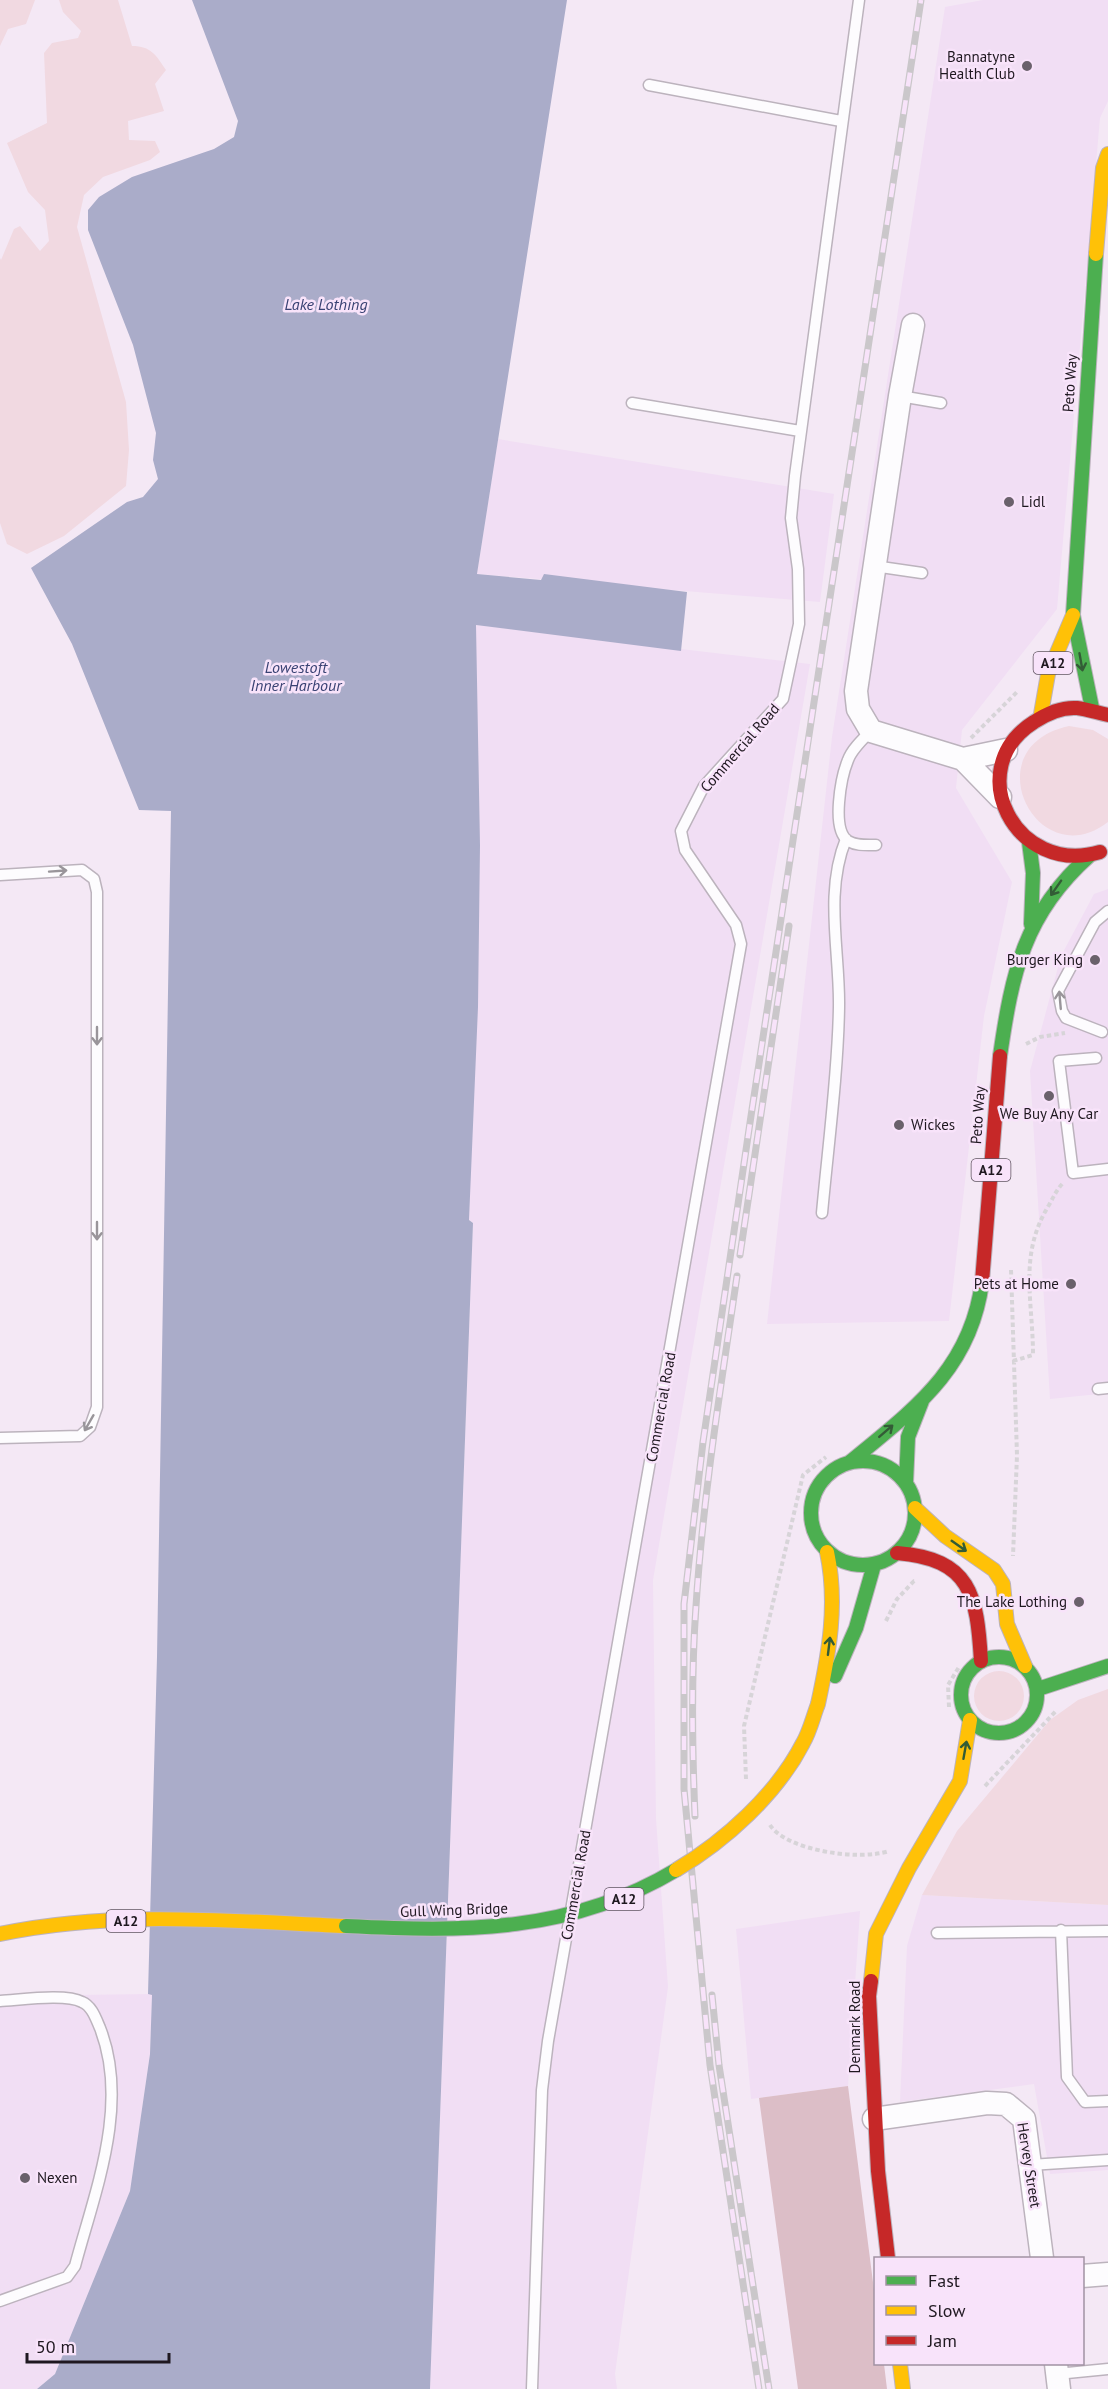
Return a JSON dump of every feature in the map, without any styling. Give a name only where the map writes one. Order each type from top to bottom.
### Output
[{"type":"main road","name":"Peto Way","points":[[1092,708],[1073,615],[1086,383],[1103,168],[1108,154]]},
{"type":"main road","name":"Peto Way","points":[[1041,714],[1048,674],[1073,615]]},
{"type":"main road","points":[[1108,715],[1092,708],[1066,707],[1041,714],[1020,729],[1006,750],[999,773],[1000,797],[1016,830],[1029,842],[1048,853],[1068,857],[1089,856],[1108,849]]},
{"type":"main road","name":"Peto Way","points":[[850,1462],[922,1400],[948,1372],[962,1350],[980,1301],[999,1057],[1014,981],[1031,926],[1033,873],[1029,842]]},
{"type":"main road","name":"Peto Way","points":[[1031,926],[1061,880],[1089,856]]},
{"type":"main road","name":"Peto Way","points":[[906,1483],[908,1437],[922,1400]]},
{"type":"main road","points":[[866,1461],[881,1464],[895,1472],[906,1483],[915,1508],[914,1525],[908,1540],[897,1553],[874,1564],[849,1563],[827,1552],[817,1539],[811,1524],[814,1492],[829,1473],[850,1462],[866,1461]]},
{"type":"main road","points":[[915,1508],[945,1536],[983,1560],[994,1570],[1003,1584],[1007,1624],[1025,1666]]},
{"type":"main road","name":"A12","points":[[818,1704],[826,1666],[834,1605],[834,1580],[827,1552]]},
{"type":"main road","points":[[897,1553],[920,1553],[944,1562],[958,1574],[972,1594],[981,1661]]},
{"type":"main road","name":"A12","points":[[818,1704],[840,1668],[856,1629],[874,1564]]},
{"type":"main road","points":[[1000,1744],[1017,1730],[1034,1713],[1038,1701],[1038,1689],[1034,1676],[1025,1666],[1012,1658],[981,1661],[970,1670],[963,1681],[961,1695],[963,1708],[970,1720],[992,1733],[1004,1734],[1017,1730]]},
{"type":"main road","points":[[1038,1689],[1108,1666]]},
{"type":"main road","name":"Gull Wing Bridge","points":[[0,1934],[23,1928],[92,1921],[253,1922],[429,1931],[498,1928],[558,1920],[611,1905],[662,1881],[714,1845],[754,1808],[784,1773],[804,1742],[818,1704]]},
{"type":"main road","name":"Denmark Road","points":[[960,1781],[970,1720]]},
{"type":"main road","name":"Denmark Road","points":[[888,2257],[874,2119],[869,1996],[876,1934],[909,1868],[960,1781],[976,1766]]},
{"type":"main road","points":[[900,2365],[903,2389]]},
{"type":"street","points":[[913,325],[900,396],[856,691],[858,709],[871,731],[963,759],[1006,750]]},
{"type":"street","points":[[963,759],[1000,797]]},
{"type":"street","name":"Hervey Street","points":[[874,2119],[987,2103],[1006,2104],[1024,2119],[1042,2257]]},
{"type":"street","points":[[1084,2276],[1108,2274]]},
{"type":"lane","name":"Commercial Road","points":[[532,2389],[542,2090],[548,2041],[741,944],[736,925],[685,850],[681,831],[692,805],[704,786],[783,699],[799,624],[798,569],[791,518],[795,476],[841,121],[860,0]]},
{"type":"lane","points":[[649,85],[841,121]]},
{"type":"lane","points":[[900,396],[941,403]]},
{"type":"lane","points":[[632,403],[800,431]]},
{"type":"lane","points":[[874,566],[922,573]]},
{"type":"lane","points":[[871,731],[848,760],[838,810],[840,829],[846,839],[856,844],[876,845]]},
{"type":"lane","points":[[822,1213],[839,1007],[834,937],[837,870],[838,858],[846,839]]},
{"type":"lane","points":[[0,875],[82,870],[94,879],[97,892],[97,1407],[90,1427],[80,1436],[0,1438]]},
{"type":"lane","points":[[1102,1033],[1066,1018],[1062,1011],[1059,991],[1095,922],[1108,911]]},
{"type":"lane","points":[[1096,1058],[1059,1061],[1073,1173],[1108,1169]]},
{"type":"lane","points":[[1061,1930],[1067,2077],[1086,2102],[1108,2101]]},
{"type":"lane","points":[[937,1932],[1108,1931]]},
{"type":"lane","points":[[0,2001],[72,1998],[84,2002],[94,2014],[106,2044],[112,2082],[110,2123],[101,2171],[75,2266],[67,2277],[0,2301]]},
{"type":"lane","points":[[1030,2165],[1108,2160]]},
{"type":"lane","points":[[1057,2376],[1108,2369]]},
{"type":"path","points":[[963,759],[973,734],[1019,690]]},
{"type":"path","points":[[1020,1047],[1022,1036]]},
{"type":"path","points":[[1013,1361],[1033,1355],[1028,1259],[1036,1226],[1055,1195]]},
{"type":"path","points":[[1011,1267],[1017,1455],[1013,1559]]},
{"type":"path","points":[[980,1792],[1047,1718],[1062,1706]]},
{"type":"shaded area","points":[[0,0],[35,0],[26,24],[8,29],[0,46]]},
{"type":"shaded area","points":[[59,0],[118,0],[132,46],[139,46],[152,52],[166,70],[155,84],[164,111],[128,121],[129,140],[155,141],[160,152],[150,160],[103,177],[84,195],[77,227],[126,402],[129,450],[126,486],[64,536],[27,554],[7,544],[0,523],[0,258],[1,260],[14,229],[20,226],[40,251],[49,241],[45,210],[28,192],[7,143],[47,123],[44,53],[52,43],[78,38],[81,31],[63,12]]},
{"type":"shaded area","points":[[983,0],[1108,0],[1108,101],[1100,118],[1057,609],[962,730],[956,788],[1012,882],[984,1016],[949,1321],[767,1324],[832,737],[945,7]]},
{"type":"shaded area","points":[[498,439],[834,494],[820,602],[477,574]]},
{"type":"shaded area","points":[[476,625],[810,664],[653,1580],[656,1819],[668,1987],[615,2374],[617,2389],[430,2389],[473,1223],[469,1220]]},
{"type":"shaded area","points":[[1069,726],[1093,730],[1108,739],[1108,822],[1082,835],[1058,833],[1039,821],[1026,802],[1020,780],[1024,758],[1040,738]]},
{"type":"shaded area","points":[[1108,889],[1108,1393],[1050,1399],[1030,1071],[1061,956],[1094,894]]},
{"type":"shaded area","points":[[994,1671],[1004,1671],[1017,1678],[1024,1691],[1024,1701],[1017,1714],[1004,1721],[994,1721],[985,1717],[978,1710],[974,1701],[974,1691],[978,1682],[985,1675]]},
{"type":"shaded area","points":[[1108,1689],[1108,1905],[922,1895],[957,1831],[1050,1720],[1078,1700]]},
{"type":"shaded area","points":[[922,1895],[1108,1905],[1108,2170],[1050,2174],[1034,2084],[900,2102],[907,1946]]},
{"type":"shaded area","points":[[860,1911],[848,2086],[751,2099],[736,1929]]},
{"type":"shaded area","points":[[152,1994],[150,2054],[130,2191],[55,2374],[37,2389],[0,2389],[0,1996]]},
{"type":"shaded area","points":[[848,2086],[874,2290],[874,2365],[884,2365],[887,2389],[798,2389],[759,2098]]},
{"type":"water","name":"Lowestoft Inner Harbour","points":[[192,0],[567,0],[477,574],[541,580],[544,574],[687,592],[681,651],[476,625],[480,845],[478,1007],[469,1220],[473,1223],[430,2389],[37,2389],[55,2374],[130,2191],[150,2054],[152,1995],[148,1994],[157,1657],[171,811],[139,810],[72,644],[31,568],[127,502],[143,497],[158,479],[153,460],[156,433],[133,345],[88,230],[88,210],[99,197],[132,177],[214,149],[234,137],[238,121]]},
{"type":"railway","points":[[759,2389],[710,2065],[684,1789],[684,1604],[703,1442],[751,1116],[921,0]]},
{"type":"railway","points":[[740,1255],[789,926]]},
{"type":"railway","points":[[695,1816],[693,1685],[699,1565],[713,1441],[737,1276]]},
{"type":"railway","points":[[712,1995],[719,2065],[769,2389]]},
{"type":"traffic: fast","points":[[1092,708],[1073,615],[1096,254]]},
{"type":"traffic: fast","points":[[1029,842],[1033,873],[1031,924]]},
{"type":"traffic: fast","points":[[1000,1056],[1016,972],[1035,923],[1049,900],[1089,856]]},
{"type":"traffic: fast","points":[[850,1462],[896,1424],[936,1385],[966,1340],[976,1313],[982,1282]]},
{"type":"traffic: fast","points":[[906,1483],[908,1437],[922,1401]]},
{"type":"traffic: fast","points":[[863,1461],[883,1465],[900,1476],[911,1493],[915,1513],[911,1533],[900,1550],[883,1561],[863,1565],[843,1561],[826,1550],[815,1533],[811,1513],[815,1493],[826,1476],[843,1465],[863,1461]]},
{"type":"traffic: fast","points":[[835,1676],[856,1628],[874,1565]]},
{"type":"traffic: fast","points":[[1007,1657],[1020,1663],[1031,1674],[1037,1687],[1037,1695],[1035,1710],[1020,1727],[1007,1733],[991,1733],[978,1727],[963,1710],[961,1687],[967,1674],[984,1659],[1007,1657]]},
{"type":"traffic: fast","points":[[1038,1689],[1108,1666]]},
{"type":"traffic: fast","points":[[346,1926],[433,1929],[516,1924],[557,1917],[597,1906],[637,1891],[676,1870]]},
{"type":"traffic: slow","points":[[1096,254],[1103,168],[1108,154]]},
{"type":"traffic: slow","points":[[1041,714],[1048,674],[1073,615]]},
{"type":"traffic: slow","points":[[915,1508],[945,1536],[994,1570],[1003,1584],[1007,1624],[1025,1666]]},
{"type":"traffic: slow","points":[[818,1704],[831,1628],[832,1591],[827,1552]]},
{"type":"traffic: slow","points":[[676,1870],[731,1831],[764,1798],[792,1762],[803,1743],[818,1704]]},
{"type":"traffic: slow","points":[[871,1981],[876,1934],[909,1868],[960,1781],[970,1720]]},
{"type":"traffic: slow","points":[[0,1934],[85,1922],[172,1919],[346,1926]]},
{"type":"traffic: slow","points":[[900,2365],[903,2389]]},
{"type":"traffic: jam","points":[[1100,852],[1070,856],[1044,849],[1023,834],[1008,814],[1000,790],[1001,766],[1012,742],[1034,722],[1049,714],[1077,708],[1108,715]]},
{"type":"traffic: jam","points":[[982,1282],[1000,1056]]},
{"type":"traffic: jam","points":[[897,1553],[941,1563],[955,1572],[965,1584],[977,1617],[981,1661]]},
{"type":"traffic: jam","points":[[871,1981],[869,1996],[878,2171],[888,2257]]},
{"type":"place","name":"Bannatyne Health Club","points":[[1027,66]]},
{"type":"place","name":"Lidl","points":[[1009,502]]},
{"type":"place","name":"Burger King","points":[[1095,960]]},
{"type":"place","name":"We Buy Any Car","points":[[1049,1096]]},
{"type":"place","name":"Wickes","points":[[899,1125]]},
{"type":"place","name":"Pets at Home","points":[[1071,1284]]},
{"type":"place","name":"The Lake Lothing","points":[[1079,1602]]},
{"type":"place","name":"Nexen","points":[[25,2178]]},
{"type":"water label","name":"Lake Lothing","points":[[326,304]]}]
